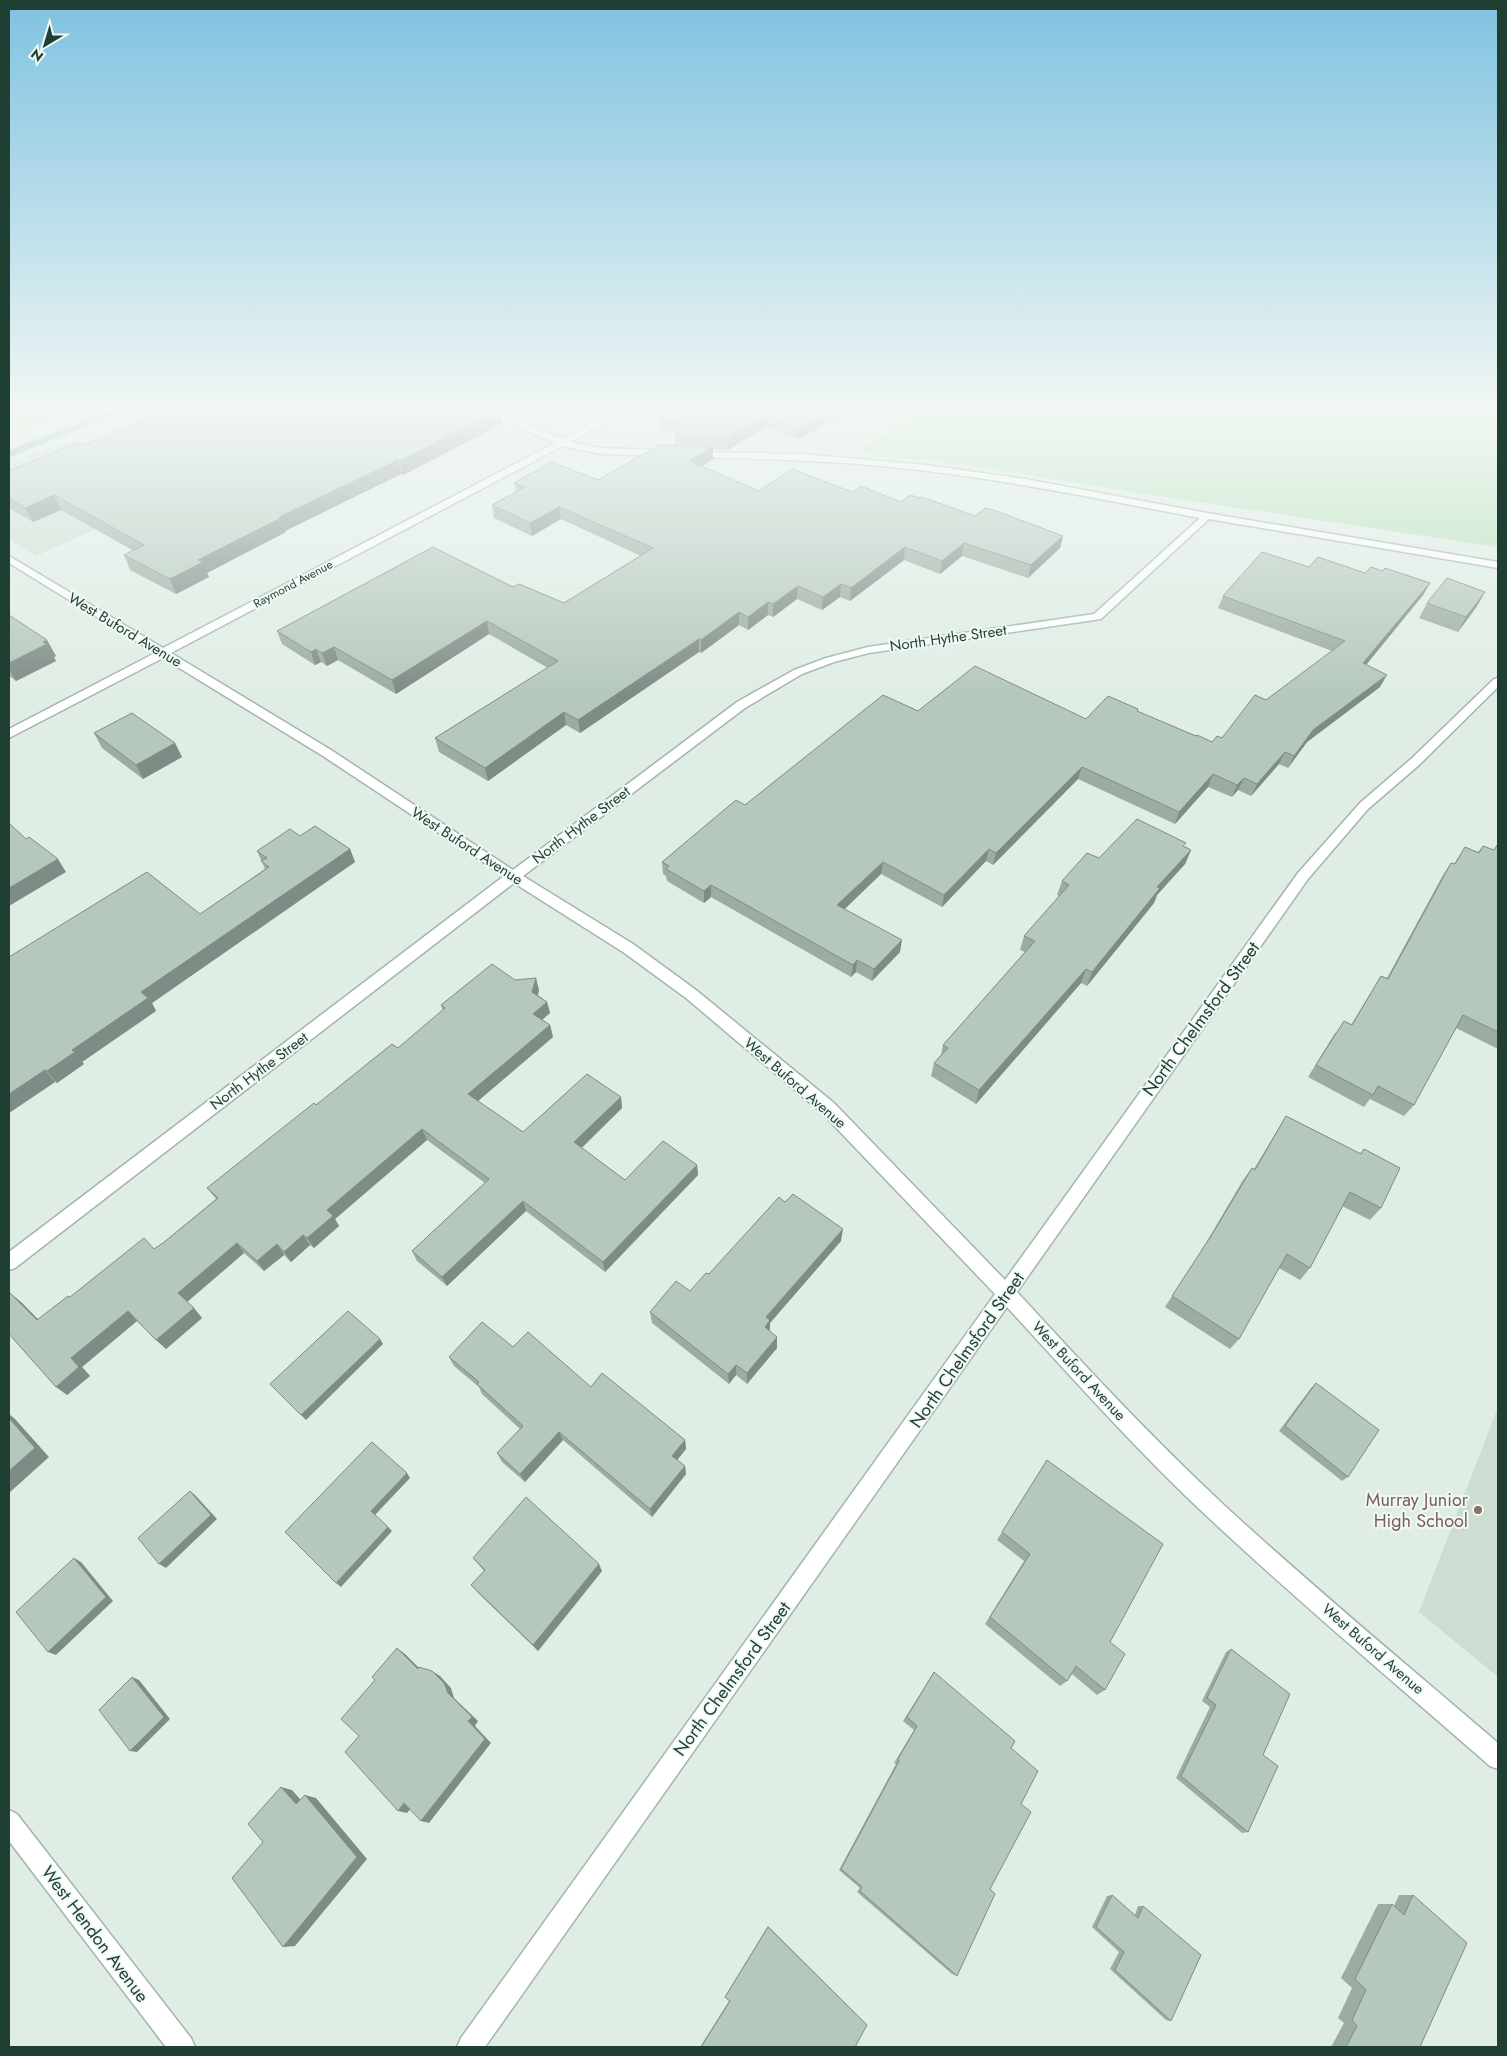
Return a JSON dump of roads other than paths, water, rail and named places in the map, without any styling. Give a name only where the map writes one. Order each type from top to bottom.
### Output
[{"type":"street","name":"Raymond Avenue","points":[[9,734],[449,503]]},
{"type":"street","points":[[1137,503],[1498,565]]},
{"type":"street","name":"North Hythe Street","points":[[9,1262],[513,876],[741,705],[798,672],[830,660],[868,650],[1097,617],[1206,516]]},
{"type":"street","name":"West Buford Avenue","points":[[9,560],[327,753],[513,876],[628,948],[691,994],[828,1108],[1007,1294],[1096,1391],[1217,1512],[1331,1614],[1498,1758]]},
{"type":"street","name":"North Chelmsford Street","points":[[470,2047],[1303,876],[1364,806],[1415,762],[1498,681]]},
{"type":"street","name":"West Hendon Avenue","points":[[9,1822],[182,2047]]},
{"type":"place","name":"Murray Junior High School","points":[[1478,1510]]}]
